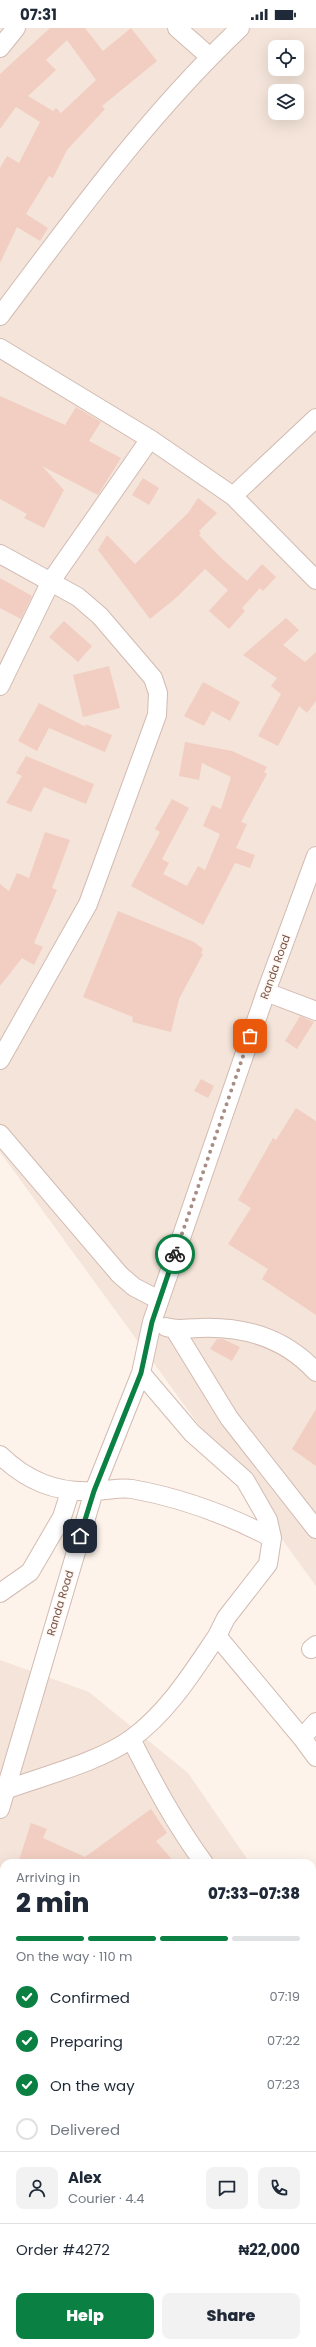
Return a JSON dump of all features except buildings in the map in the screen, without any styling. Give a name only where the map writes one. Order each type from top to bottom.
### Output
[{"type":"street","points":[[0,48],[16,28]]},
{"type":"street","points":[[177,28],[210,56]]},
{"type":"street","points":[[0,316],[105,177],[210,56],[240,28]]},
{"type":"street","points":[[0,348],[150,439],[233,496],[316,580]]},
{"type":"street","points":[[233,496],[316,418]]},
{"type":"street","points":[[0,686],[52,581],[150,439]]},
{"type":"street","points":[[0,554],[52,581],[78,597],[100,616],[153,678],[158,693],[157,715],[88,904],[0,1060]]},
{"type":"street","name":"Randa Road","points":[[0,1808],[94,1491],[141,1373],[152,1322],[266,992],[316,856]]},
{"type":"street","points":[[266,992],[316,1011]]},
{"type":"street","points":[[0,1134],[120,1276],[134,1287],[160,1300]]},
{"type":"street","points":[[152,1322],[175,1330],[199,1328],[238,1329],[266,1337],[283,1345],[304,1359],[316,1372]]},
{"type":"street","points":[[175,1330],[229,1418],[316,1529]]},
{"type":"street","points":[[5,1790],[87,1760],[131,1739],[162,1712],[179,1692],[217,1636],[226,1618],[268,1564],[272,1538],[268,1520],[245,1480],[192,1432],[141,1373]]},
{"type":"street","points":[[0,1455],[15,1469],[41,1484],[70,1492],[131,1489],[182,1501],[238,1520],[272,1538]]},
{"type":"street","points":[[0,1593],[30,1572],[62,1517],[70,1492]]},
{"type":"street","points":[[217,1636],[316,1757]]},
{"type":"street","points":[[302,1738],[316,1722]]},
{"type":"street","points":[[131,1739],[160,1794],[187,1840],[201,1859]]},
{"type":"shaded area","points":[[0,28],[316,28],[316,1586],[0,1152]]},
{"type":"shaded area","points":[[0,1660],[89,1692],[188,1773],[247,1859],[0,1859]]},
{"type":"way so far","points":[[175,1254],[250,1036]]},
{"type":"route","points":[[80,1536],[94,1491],[141,1373],[152,1322],[175,1254]]}]
